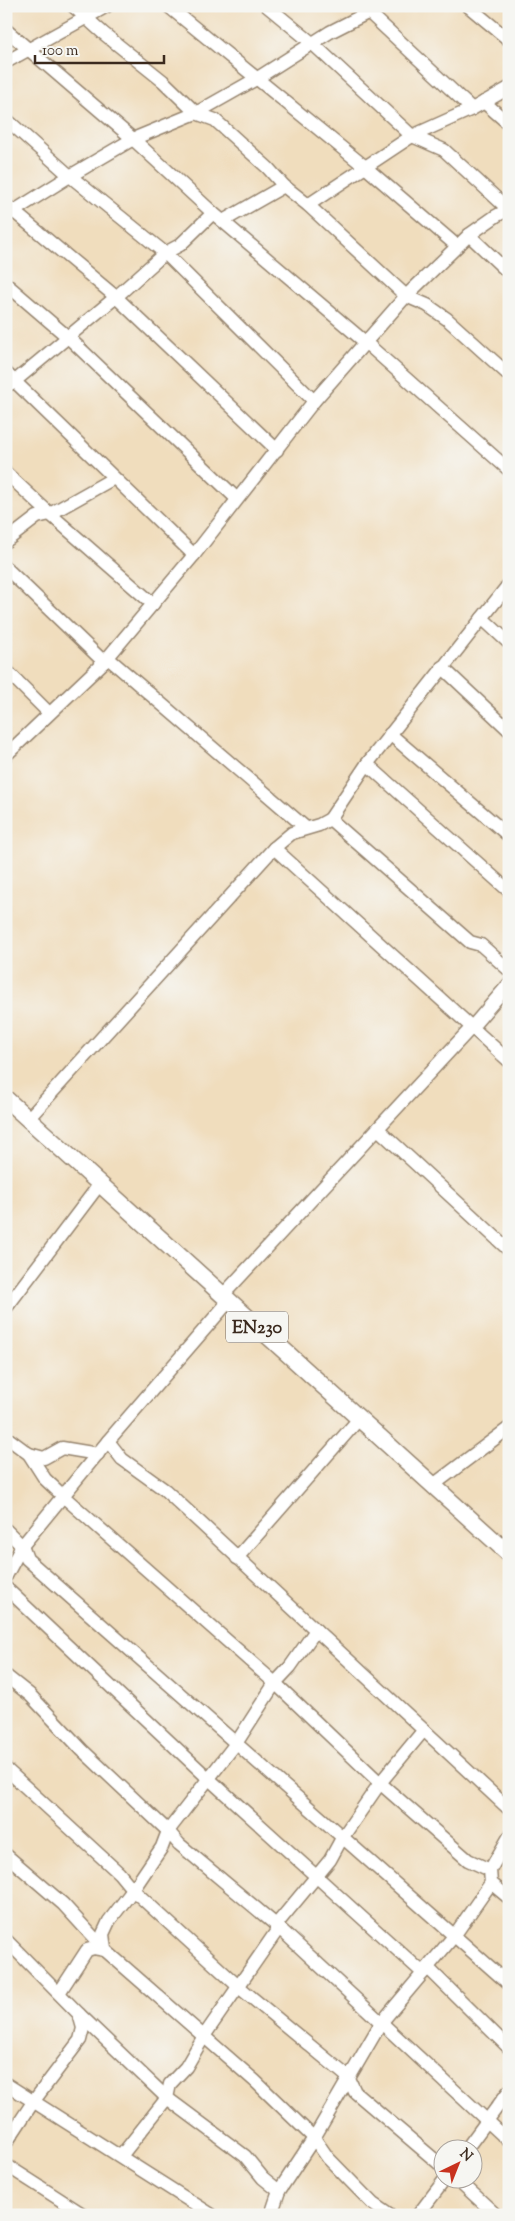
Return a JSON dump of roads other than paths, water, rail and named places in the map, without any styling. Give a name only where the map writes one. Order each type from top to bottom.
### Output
[{"type":"main road","name":"EN230","points":[[6,1099],[358,1420],[509,1554]]},
{"type":"street","points":[[73,6],[84,18],[163,81],[196,113],[215,120],[268,168],[284,186],[308,205],[406,296],[427,306],[447,320],[509,375]]},
{"type":"street","points":[[6,62],[107,6]]},
{"type":"street","points":[[168,6],[364,166],[457,246]]},
{"type":"street","points":[[6,755],[106,660],[194,555],[236,498],[277,450],[314,401],[406,296],[469,235],[509,209],[444,150],[412,136],[312,42],[267,6]]},
{"type":"street","points":[[277,450],[116,297],[9,211],[133,139],[196,113],[256,79],[365,10],[381,6]]},
{"type":"street","points":[[468,6],[509,40]]},
{"type":"street","points":[[365,10],[472,109]]},
{"type":"street","points":[[6,30],[133,139],[218,217],[365,342],[509,470]]},
{"type":"street","points":[[308,205],[364,166],[412,136],[472,109],[509,88]]},
{"type":"street","points":[[484,102],[509,124]]},
{"type":"street","points":[[6,119],[70,176],[165,253],[314,401]]},
{"type":"street","points":[[194,555],[9,380],[69,338],[165,253],[180,245],[218,217],[284,186]]},
{"type":"street","points":[[469,235],[509,273]]},
{"type":"street","points":[[6,284],[69,338],[236,498]]},
{"type":"street","points":[[6,473],[153,604]]},
{"type":"street","points":[[6,541],[36,517],[50,514],[114,478]]},
{"type":"street","points":[[6,568],[106,660],[306,828]]},
{"type":"street","points":[[28,1119],[274,848],[292,833],[319,825],[330,818],[367,764],[509,584]]},
{"type":"street","points":[[482,618],[509,643]]},
{"type":"street","points":[[442,667],[509,730]]},
{"type":"street","points":[[6,670],[49,713]]},
{"type":"street","points":[[390,734],[509,836]]},
{"type":"street","points":[[367,764],[509,891]]},
{"type":"street","points":[[330,818],[470,942],[481,945],[509,970]]},
{"type":"street","points":[[274,848],[509,1061]]},
{"type":"street","points":[[6,1576],[22,1546],[226,1298],[509,984]]},
{"type":"street","points":[[378,1129],[509,1250]]},
{"type":"street","points":[[6,1308],[100,1185]]},
{"type":"street","points":[[237,1558],[358,1420]]},
{"type":"street","points":[[432,1486],[509,1428]]},
{"type":"street","points":[[6,1437],[29,1454],[45,1479],[63,1496],[275,1683],[380,1784],[468,1860],[491,1876],[509,1898]]},
{"type":"street","points":[[108,1441],[122,1459],[165,1490],[509,1809]]},
{"type":"street","points":[[29,1454],[44,1458],[62,1448],[98,1454]]},
{"type":"street","points":[[6,1530],[22,1546],[27,1559],[509,1984]]},
{"type":"street","points":[[6,1588],[315,1876],[425,1970],[509,2048]]},
{"type":"street","points":[[105,1950],[103,1934],[109,1920],[133,1890],[162,1847],[168,1831],[236,1742],[275,1683],[290,1668],[316,1630]]},
{"type":"street","points":[[6,1676],[30,1695],[82,1750],[168,1831],[179,1844],[276,1926],[509,2141]]},
{"type":"street","points":[[121,2156],[167,2098],[170,2084],[186,2067],[204,2036],[276,1932],[276,1926],[330,1860],[342,1838],[380,1784],[423,1731]]},
{"type":"street","points":[[6,1769],[119,1873],[133,1890],[239,1987],[348,2077],[355,2092],[432,2157]]},
{"type":"street","points":[[271,2215],[279,2192],[314,2138],[381,2023],[454,1936],[491,1876],[509,1838]]},
{"type":"street","points":[[6,1855],[64,1904],[105,1950],[255,2081],[314,2138],[334,2165],[373,2204],[389,2215]]},
{"type":"street","points":[[6,1940],[58,1994],[167,2098],[245,2156],[262,2178],[279,2192]]},
{"type":"street","points":[[58,1994],[87,1950],[94,1948],[105,1950]]},
{"type":"street","points":[[6,2143],[33,2102],[80,2040],[83,2028],[79,2014]]},
{"type":"street","points":[[6,2084],[212,2215]]},
{"type":"street","points":[[474,2138],[509,2091]]},
{"type":"street","points":[[6,2165],[84,2215]]},
{"type":"street","points":[[418,2215],[438,2188]]},
{"type":"street","points":[[467,2188],[496,2215]]}]
